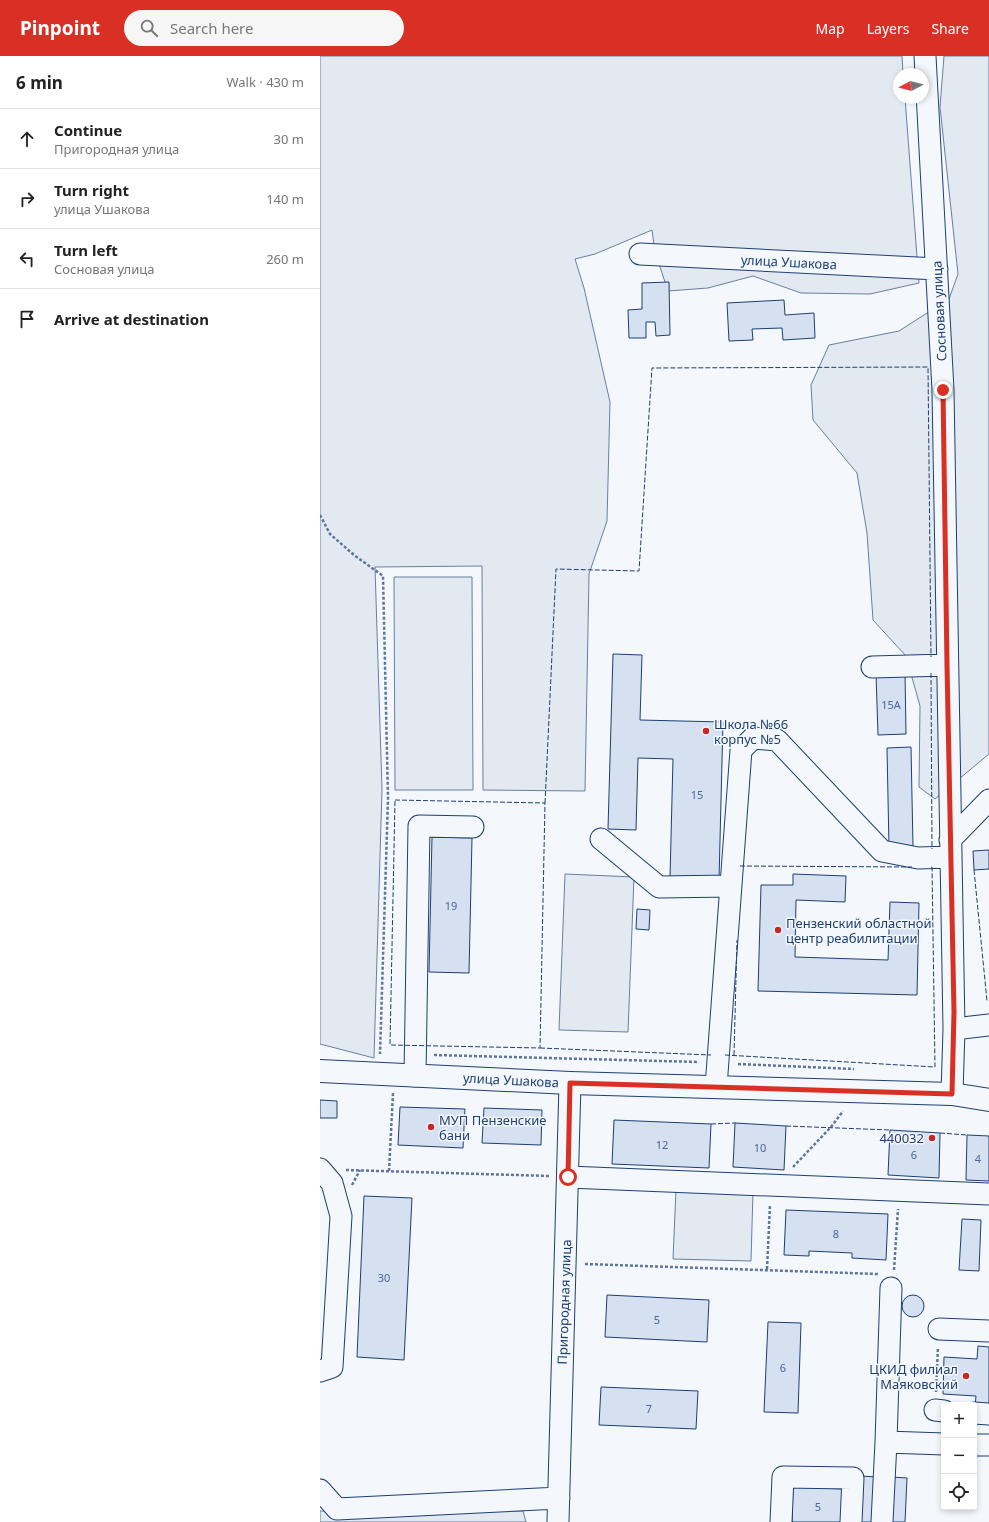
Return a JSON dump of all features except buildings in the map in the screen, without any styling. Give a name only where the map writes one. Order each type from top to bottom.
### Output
[{"type":"main road","name":"улица Ушакова","points":[[320,1071],[570,1083],[952,1094],[989,1100]]},
{"type":"street","name":"Сосновая улица","points":[[925,56],[943,390],[954,1029],[952,1094]]},
{"type":"street","name":"улица Ушакова","points":[[640,254],[937,269]]},
{"type":"street","points":[[872,667],[947,665]]},
{"type":"street","points":[[716,1087],[741,750],[753,738],[777,740],[882,851],[918,858],[950,849],[989,800]]},
{"type":"street","points":[[415,1076],[420,826],[473,827]]},
{"type":"street","points":[[601,839],[659,887],[731,886]]},
{"type":"street","points":[[954,1029],[989,1025]]},
{"type":"street","name":"Пригородная улица","points":[[558,1522],[570,1083]]},
{"type":"street","points":[[320,1371],[332,1367],[341,1216],[330,1170]]},
{"type":"street","points":[[568,1177],[989,1194]]},
{"type":"street","points":[[882,1522],[886,1442],[890,1279]]},
{"type":"street","points":[[939,1329],[989,1331]]},
{"type":"street","points":[[977,1413],[989,1414]]},
{"type":"street","points":[[886,1442],[941,1444]]},
{"type":"street","points":[[977,1444],[989,1445]]},
{"type":"street","points":[[781,1522],[783,1477],[853,1478],[851,1522]]},
{"type":"street","points":[[320,1490],[336,1509],[559,1498]]},
{"type":"path","points":[[320,515],[330,534],[354,555],[383,576],[388,798],[387,1074],[389,1171]]},
{"type":"path","points":[[767,1269],[770,1185],[785,1175],[831,1127],[844,1110]]},
{"type":"path","points":[[330,1170],[568,1177]]},
{"type":"path","points":[[565,1263],[767,1269],[890,1279],[900,1190]]},
{"type":"path","points":[[939,1329],[939,1411]]},
{"type":"shaded area","points":[[320,56],[902,56],[903,68],[893,68],[893,104],[905,104],[919,283],[870,294],[801,293],[753,276],[708,288],[668,291],[655,252],[652,230],[595,254],[575,259],[584,288],[610,402],[607,521],[589,574],[585,791],[483,790],[482,566],[375,567],[382,789],[374,1058],[320,1044]]},
{"type":"shaded area","points":[[944,56],[989,56],[989,754],[935,799],[919,787],[920,706],[906,656],[873,620],[867,533],[857,473],[813,420],[811,385],[829,345],[899,331],[949,299],[958,274],[940,107]]},
{"type":"shaded area","points":[[394,577],[472,577],[473,790],[395,790]]},
{"type":"shaded area","points":[[565,874],[634,877],[628,1032],[559,1030]]},
{"type":"shaded area","points":[[676,1189],[753,1191],[751,1261],[673,1259]]},
{"type":"shaded area","points":[[320,1511],[523,1511],[526,1522],[320,1522]]},
{"type":"fence","points":[[545,803],[556,569],[639,571],[652,368],[928,367],[931,657]]},
{"type":"fence","points":[[931,673],[932,849]]},
{"type":"fence","points":[[395,800],[545,803],[540,1048],[390,1045],[395,800]]},
{"type":"fence","points":[[740,866],[912,867]]},
{"type":"fence","points":[[725,1055],[935,1067],[932,867],[930,867]]},
{"type":"fence","points":[[974,870],[987,1001]]},
{"type":"fence","points":[[734,1055],[737,940]]},
{"type":"fence","points":[[540,1048],[711,1055]]},
{"type":"fence","points":[[711,1124],[735,1123]]},
{"type":"fence","points":[[786,1126],[890,1130]]},
{"type":"fence","points":[[940,1133],[967,1135]]},
{"type":"place","name":"Школа №66 корпус №5","points":[[706,731]]},
{"type":"place","name":"Пензенский областной центр реабилитации","points":[[778,930]]},
{"type":"place","name":"МУП Пензенские бани","points":[[431,1127]]},
{"type":"place","name":"440032","points":[[932,1138]]},
{"type":"place","name":"ЦКИД филиал Маяковский","points":[[966,1376]]},
{"type":"route","points":[[568,1177],[570,1083],[952,1094],[954,1012],[943,390]]}]
